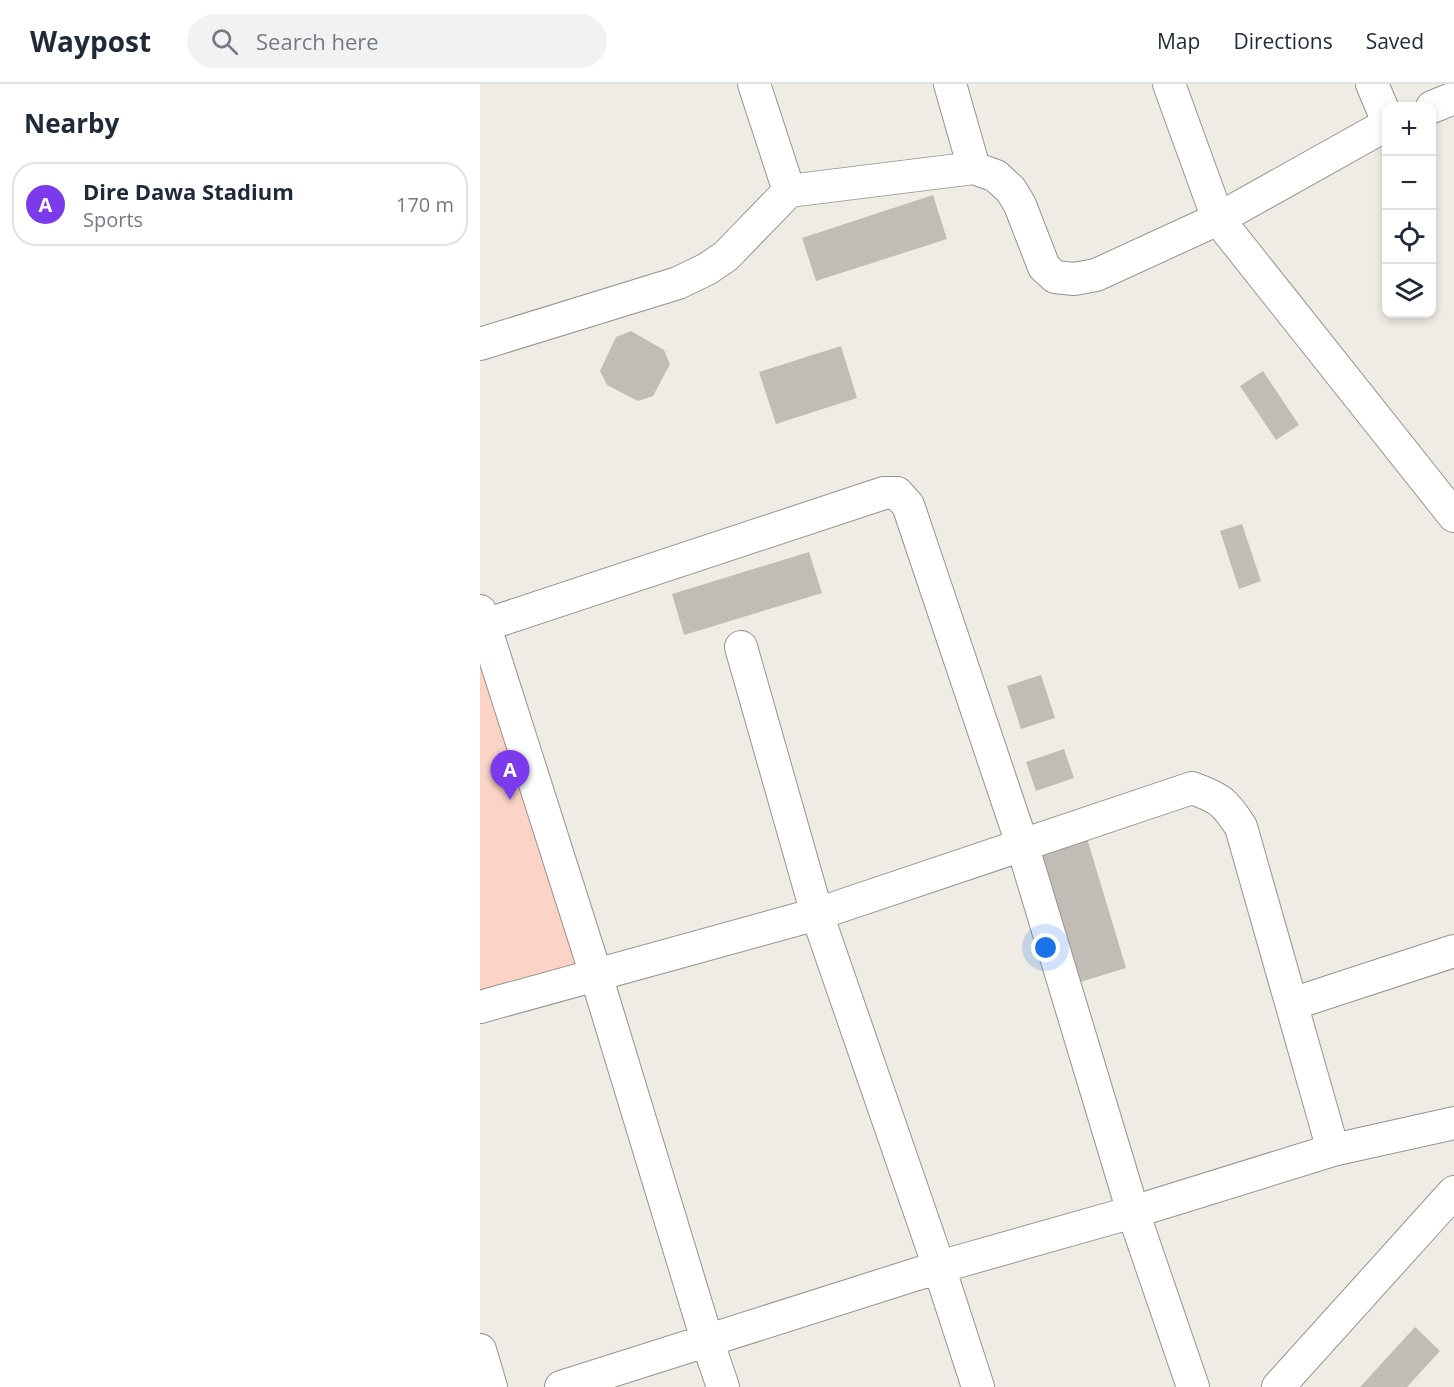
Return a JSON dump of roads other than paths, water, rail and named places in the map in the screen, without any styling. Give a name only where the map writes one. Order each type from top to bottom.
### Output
[{"type":"street","points":[[754,84],[789,191]]},
{"type":"street","points":[[950,84],[974,168]]},
{"type":"street","points":[[1169,84],[1218,219],[1454,516]]},
{"type":"street","points":[[1372,84],[1382,108]]},
{"type":"street","points":[[1436,105],[1454,98]]},
{"type":"street","points":[[480,344],[678,283],[707,269],[726,255],[789,191],[974,168],[996,176],[1011,190],[1020,205],[1044,267],[1055,277],[1074,279],[1096,275],[1218,219],[1382,127]]},
{"type":"street","points":[[723,1387],[706,1340],[596,975],[482,618],[884,493],[897,493],[908,505],[1022,844],[1132,1212],[1192,1387]]},
{"type":"street","points":[[741,647],[817,914],[978,1387]]},
{"type":"street","points":[[480,1007],[817,914],[1192,788],[1209,794],[1228,806],[1241,828],[1333,1150]]},
{"type":"street","points":[[1292,1004],[1454,951]]},
{"type":"street","points":[[561,1387],[939,1267],[1132,1212],[1333,1150],[1454,1123]]},
{"type":"street","points":[[1278,1387],[1454,1192]]},
{"type":"street","points":[[480,1350],[490,1387]]},
{"type":"place","name":"Dire Dawa Stadium","points":[[510,800]]}]
